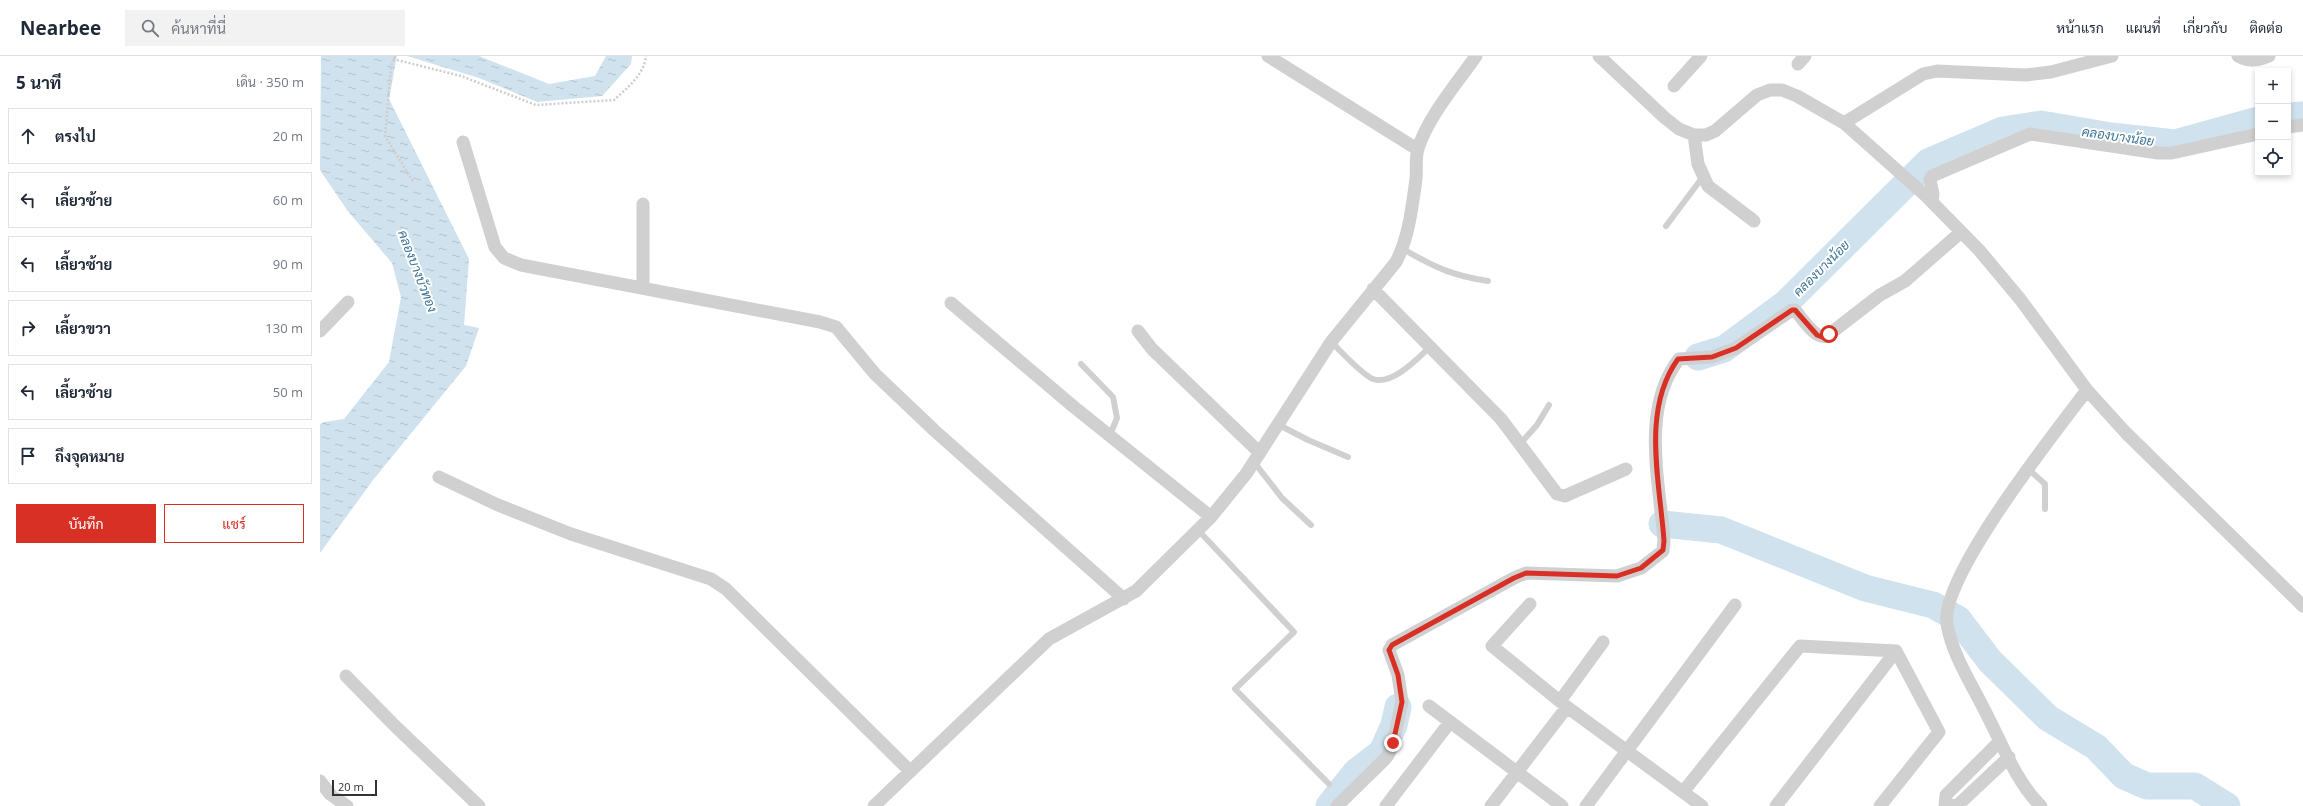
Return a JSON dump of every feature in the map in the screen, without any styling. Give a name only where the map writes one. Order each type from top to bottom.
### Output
[{"type":"street","points":[[1268,56],[1417,149]]},
{"type":"street","points":[[874,806],[1049,639],[1063,630],[1124,599],[1145,583],[1211,517],[1257,458],[1331,342],[1396,262],[1408,231],[1416,178],[1417,149],[1434,116],[1476,56]]},
{"type":"street","points":[[1599,56],[1665,118],[1679,129],[1694,135],[1706,135],[1716,131],[1757,95],[1770,90],[1782,90],[1797,96],[1844,123],[1929,199],[1998,272],[2087,390],[2126,433],[2303,606]]},
{"type":"street","points":[[1674,86],[1701,56]]},
{"type":"street","points":[[1844,123],[1923,74],[1937,71],[2026,75],[2051,72],[2112,56]]},
{"type":"street","points":[[2238,56],[2247,60],[2258,60],[2269,56]]},
{"type":"street","points":[[2291,127],[2303,125]]},
{"type":"street","points":[[1929,199],[1933,194],[1930,180],[1932,176],[2025,136],[2036,134],[2158,153],[2172,153],[2255,135]]},
{"type":"street","points":[[1694,135],[1698,164],[1702,178],[1708,186],[1754,221]]},
{"type":"street","points":[[463,142],[495,247],[504,258],[522,265],[820,322],[836,327],[875,374],[935,431],[1124,599]]},
{"type":"street","points":[[643,204],[643,288]]},
{"type":"street","points":[[1337,806],[1385,759],[1391,748],[1398,727],[1402,702],[1398,675],[1389,650],[1392,645],[1514,578],[1526,573],[1617,576],[1641,568],[1663,550],[1664,534],[1656,437],[1657,418],[1663,388],[1678,359],[1712,357],[1736,348],[1792,310],[1795,310],[1817,335],[1822,337],[1827,336],[1880,295],[1905,281],[1960,233]]},
{"type":"street","points":[[1373,289],[1501,420],[1554,490],[1561,496],[1571,494],[1626,469]]},
{"type":"street","points":[[320,331],[348,302]]},
{"type":"street","points":[[951,303],[1211,517]]},
{"type":"street","points":[[1138,331],[1157,355],[1257,458]]},
{"type":"street","points":[[2038,805],[2000,741],[1957,653],[1946,622],[1950,600],[1966,562],[2028,469],[2087,390]]},
{"type":"street","points":[[439,477],[498,505],[571,534],[711,579],[726,589],[910,770]]},
{"type":"street","points":[[1530,604],[1492,646],[1564,704],[1702,806]]},
{"type":"street","points":[[1586,806],[1735,605]]},
{"type":"street","points":[[1491,806],[1517,772],[1564,704],[1603,642]]},
{"type":"street","points":[[1683,792],[1800,646],[1896,651]]},
{"type":"street","points":[[1776,806],[1896,651]]},
{"type":"street","points":[[1880,806],[1939,732],[1896,651]]},
{"type":"street","points":[[346,676],[395,726],[479,806]]},
{"type":"street","points":[[1429,706],[1562,806]]},
{"type":"street","points":[[1386,806],[1450,722]]},
{"type":"street","points":[[1945,806],[1946,795],[2000,741]]},
{"type":"street","points":[[1951,806],[1959,804],[2009,757]]},
{"type":"street","points":[[320,781],[325,796],[347,806]]},
{"type":"lane","points":[[1666,226],[1702,178]]},
{"type":"lane","points":[[1402,249],[1434,267],[1461,277],[1488,281]]},
{"type":"lane","points":[[1331,342],[1373,379],[1382,380],[1406,369],[1430,347]]},
{"type":"lane","points":[[1081,364],[1113,396],[1117,418],[1110,435]]},
{"type":"lane","points":[[1520,444],[1537,425],[1549,405]]},
{"type":"lane","points":[[1279,424],[1308,440],[1348,457]]},
{"type":"lane","points":[[1257,458],[1282,498],[1311,525]]},
{"type":"lane","points":[[2028,469],[2045,484],[2046,509]]},
{"type":"lane","points":[[1198,530],[1294,632],[1235,689],[1329,784]]},
{"type":"path","points":[[414,182],[385,136],[390,67],[394,57],[461,76],[536,105],[614,100],[638,76],[645,64],[646,56]]},
{"type":"water","name":"คลองบางบัวทอง","points":[[321,56],[397,56],[389,99],[469,259],[464,325],[479,328],[466,366],[373,480],[320,553],[320,424],[344,419],[389,362],[401,297],[392,263],[347,210],[320,170]]},
{"type":"water","points":[[407,56],[479,56],[549,84],[595,76],[606,56],[632,56],[631,64],[602,96],[537,102],[479,78]]},
{"type":"waterway","name":"คลองบางน้อย","points":[[2291,116],[2303,115]]},
{"type":"waterway","name":"คลองบางน้อย","points":[[1698,357],[1724,349],[1786,303],[1928,162],[2003,130],[2041,124],[2111,136],[2175,143],[2255,121]]},
{"type":"waterway","points":[[1662,524],[1721,530],[1865,588],[1933,605],[1958,619],[1990,661],[2048,718],[2096,747],[2124,776],[2147,786],[2195,786],[2227,806]]},
{"type":"waterway","name":"คลองบางน้อย","points":[[1329,806],[1356,772],[1382,752],[1394,725],[1398,707]]},
{"type":"route","points":[[1393,743],[1398,727],[1402,702],[1398,675],[1389,647],[1514,578],[1526,573],[1617,576],[1641,568],[1656,558],[1663,550],[1663,520],[1656,437],[1657,418],[1663,388],[1678,359],[1683,357],[1712,357],[1736,348],[1794,309],[1817,335],[1822,337],[1829,334]]}]
